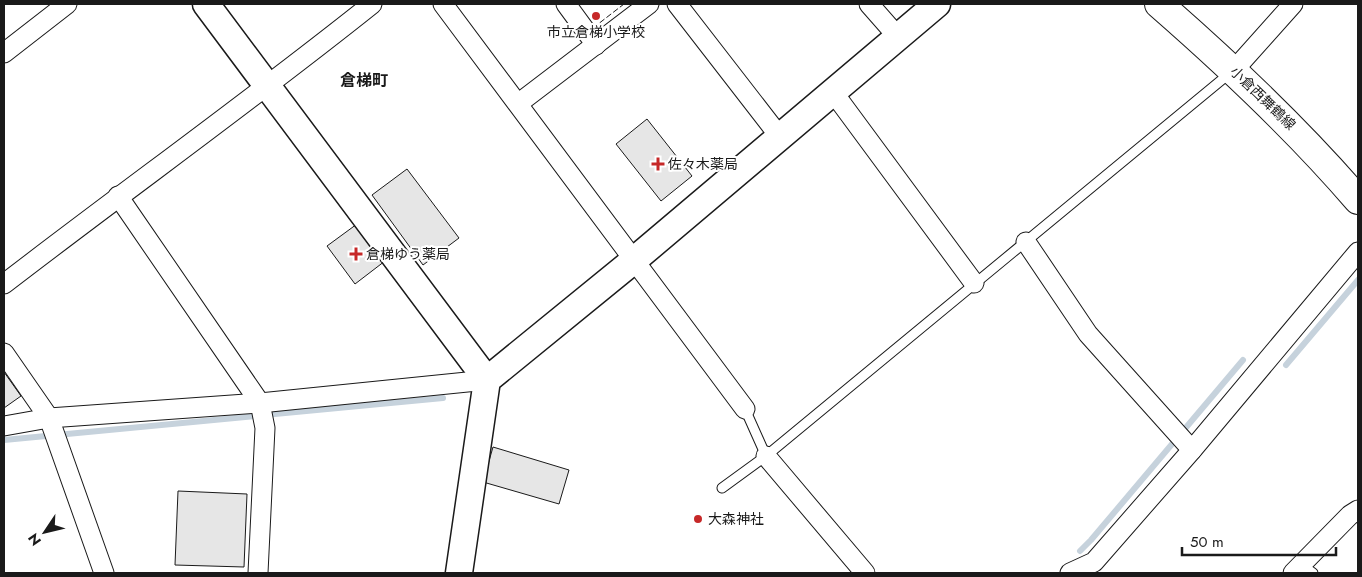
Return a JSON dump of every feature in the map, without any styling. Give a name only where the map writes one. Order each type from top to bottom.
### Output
[{"type":"main road","name":"小倉西舞鶴線","points":[[1159,4],[1234,70],[1320,156],[1358,200]]},
{"type":"street","points":[[4,52],[67,4]]},
{"type":"street","points":[[206,4],[487,380],[459,573]]},
{"type":"street","points":[[4,284],[118,196],[268,87],[372,4]]},
{"type":"street","points":[[443,4],[519,103],[633,261],[745,409]]},
{"type":"street","points":[[566,4],[596,45]]},
{"type":"street","points":[[519,103],[649,4]]},
{"type":"street","points":[[677,4],[780,137]]},
{"type":"street","points":[[869,4],[898,37]]},
{"type":"street","points":[[4,426],[263,415],[487,380],[633,261],[937,4]]},
{"type":"street","points":[[1234,70],[1293,4]]},
{"type":"street","points":[[833,92],[974,283]]},
{"type":"street","points":[[118,196],[263,415],[258,573]]},
{"type":"street","points":[[1026,242],[1088,334],[1192,450]]},
{"type":"street","points":[[1070,573],[1098,568],[1192,450],[1358,252]]},
{"type":"street","points":[[4,353],[51,425],[104,573]]},
{"type":"street","points":[[766,456],[865,573]]},
{"type":"street","points":[[1303,570],[1350,515],[1358,510]]},
{"type":"lane","points":[[722,488],[766,456],[1234,70]]},
{"type":"lane","points":[[745,409],[766,456]]},
{"type":"building","points":[[647,119],[692,176],[661,201],[616,144]]},
{"type":"building","points":[[407,169],[459,238],[423,265],[372,195]]},
{"type":"building","name":"倉梯ゆう薬局","points":[[357,224],[385,261],[355,284],[327,246]]},
{"type":"building","points":[[4,372],[21,396],[4,408]]},
{"type":"building","points":[[493,447],[569,470],[559,504],[483,482]]},
{"type":"building","points":[[178,491],[247,494],[244,567],[175,565]]},
{"type":"waterway","points":[[1286,365],[1358,280]]},
{"type":"waterway","points":[[1080,551],[1243,360]]},
{"type":"waterway","points":[[4,440],[443,398]]},
{"type":"fence","points":[[593,28],[624,4]]},
{"type":"place","name":"市立倉梯小学校","points":[[596,16]]},
{"type":"place","name":"佐々木薬局","points":[[658,164]]},
{"type":"place","name":"倉梯ゆう薬局","points":[[356,254]]},
{"type":"place","name":"大森神社","points":[[698,519]]},
{"type":"district","name":"倉梯町","points":[[364,80]]}]
